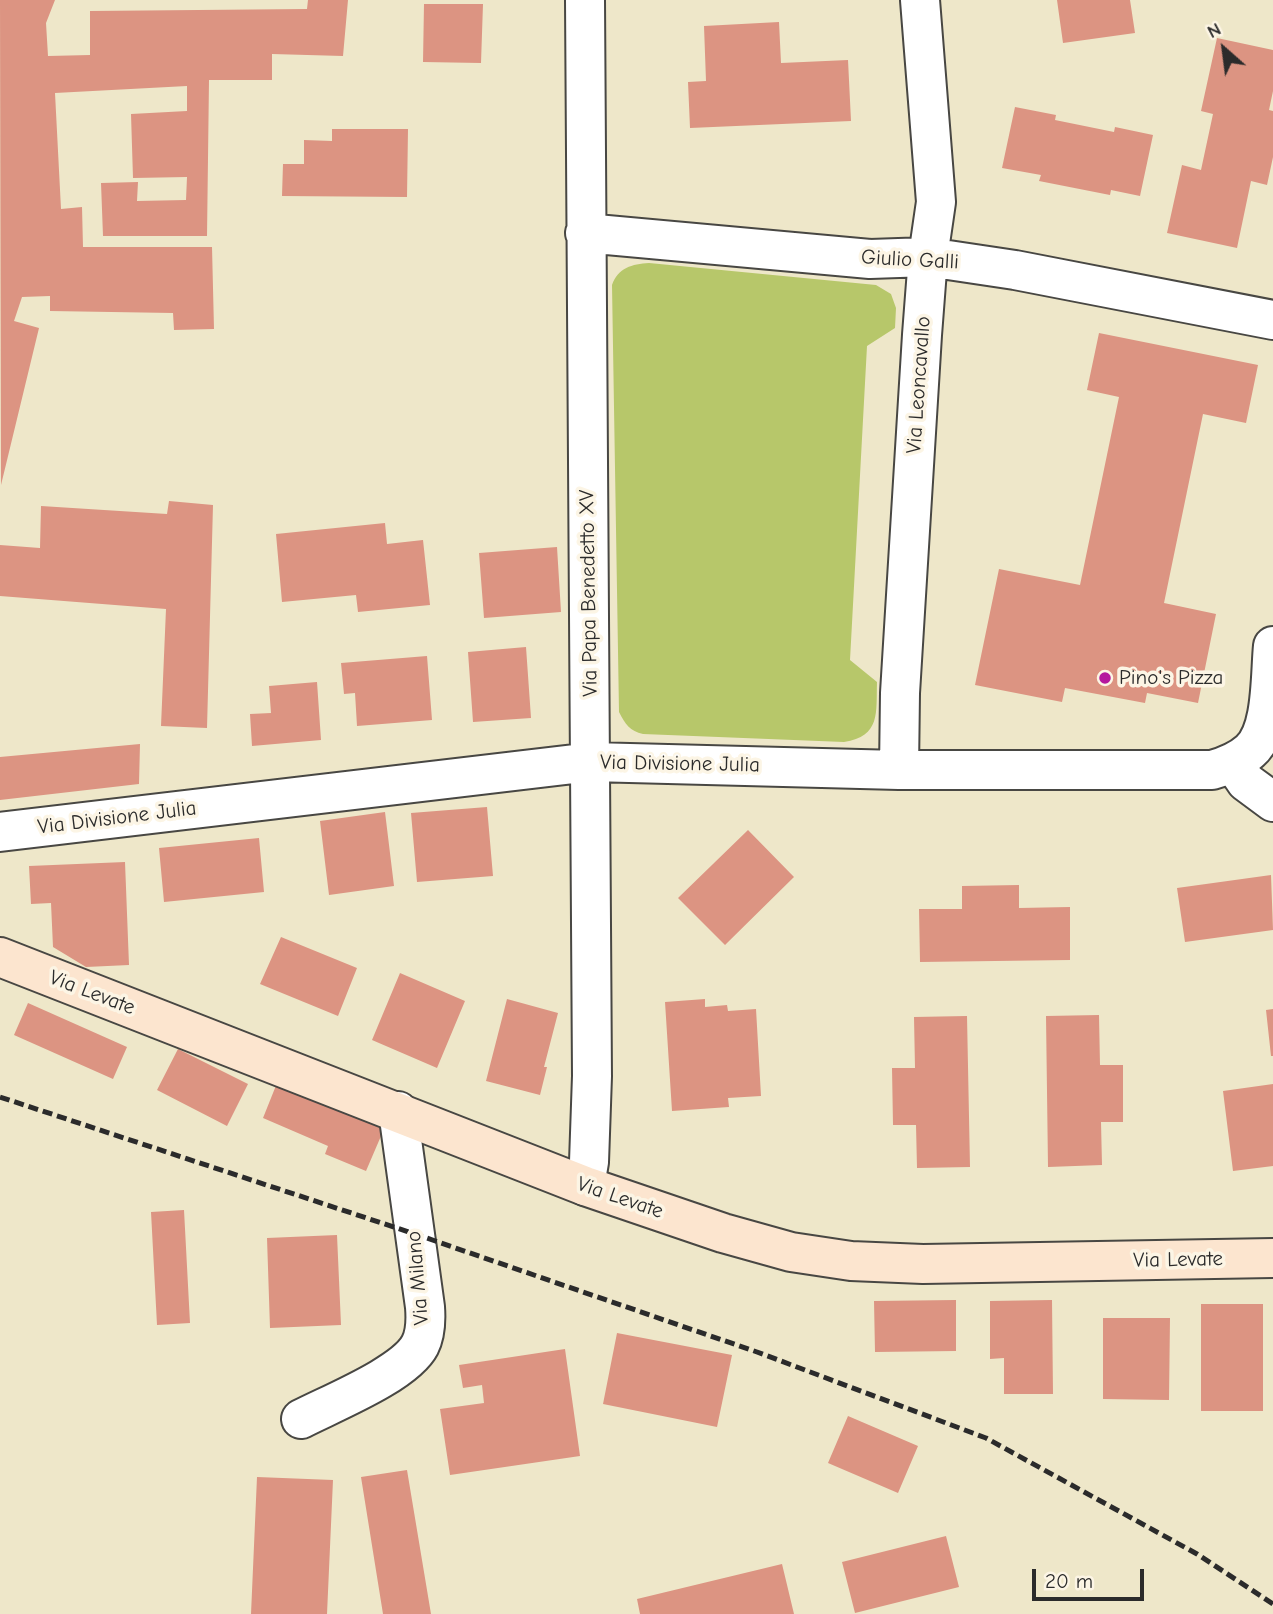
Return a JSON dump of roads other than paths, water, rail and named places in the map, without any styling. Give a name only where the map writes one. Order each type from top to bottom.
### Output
[{"type":"street","name":"Via Papa Benedetto XV","points":[[585,0],[592,1076],[589,1162],[585,1186]]},
{"type":"street","name":"Via Leoncavallo","points":[[899,770],[900,693],[928,257],[936,202],[920,0]]},
{"type":"street","name":"Giulio Galli","points":[[585,233],[870,258],[928,257],[1015,270],[1273,320]]},
{"type":"street","points":[[1273,646],[1265,727],[1253,749],[1233,763],[1246,782],[1273,802]]},
{"type":"street","name":"Via Divisione Julia","points":[[0,832],[591,762],[899,770],[1212,770],[1233,763]]},
{"type":"street","name":"Via Levate","points":[[1,957],[585,1186],[723,1233],[791,1252],[831,1259],[949,1264],[1273,1258]]},
{"type":"street","name":"Via Milano","points":[[302,1419],[400,1367],[420,1345],[425,1331],[425,1307],[398,1111]]},
{"type":"railway","points":[[0,1097],[415,1234],[757,1352],[986,1438],[1197,1554],[1273,1604]]},
{"type":"place","name":"Pino's Pizza","points":[[1105,678]]}]
